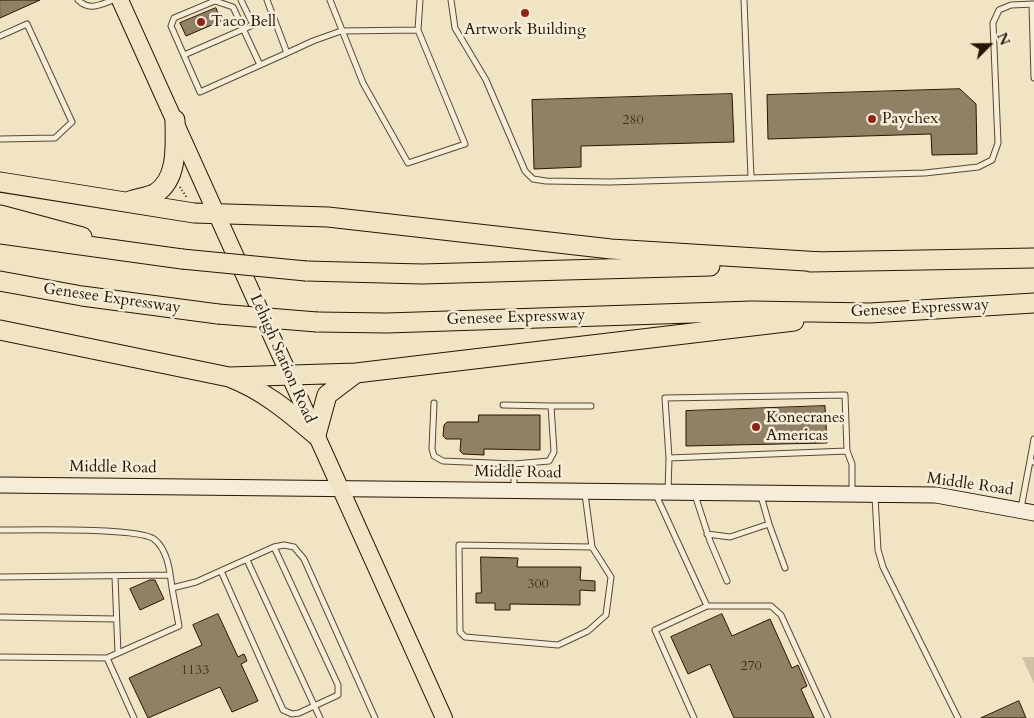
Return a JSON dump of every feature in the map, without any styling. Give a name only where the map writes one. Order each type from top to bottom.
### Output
[{"type":"highway","points":[[123,203],[155,193],[165,184],[172,169],[175,120]]},
{"type":"highway","points":[[0,182],[194,213],[328,216],[611,249],[822,262]]},
{"type":"highway","points":[[0,214],[142,252]]},
{"type":"highway","points":[[0,234],[23,239],[142,252],[182,259],[306,271],[441,274],[822,262],[1034,258]]},
{"type":"highway","name":"Genesee Expressway","points":[[0,281],[82,296],[218,314],[317,322],[387,323],[733,311],[870,312],[1034,303]]},
{"type":"highway","points":[[229,377],[290,377],[356,373],[870,312]]},
{"type":"highway","points":[[0,330],[229,377],[252,386],[279,403],[316,435],[327,395],[356,373]]},
{"type":"main road","name":"Lehigh Station Road","points":[[120,0],[444,718]]},
{"type":"street","name":"Middle Road","points":[[0,484],[936,495],[1027,512]]},
{"type":"lane","points":[[78,0],[83,5],[94,7],[113,0]]},
{"type":"lane","points":[[260,65],[233,7],[216,0],[174,18],[171,26],[200,92],[342,31],[418,30]]},
{"type":"lane","points":[[184,55],[253,25],[241,0]]},
{"type":"lane","points":[[267,0],[287,53]]},
{"type":"lane","points":[[330,0],[364,83],[408,163],[465,144],[418,30],[420,0]]},
{"type":"lane","points":[[452,0],[455,28],[486,80],[525,171],[533,179],[546,181],[609,182],[925,173],[978,167],[992,160],[998,144],[993,23],[999,10],[1011,5],[1033,4],[1034,78]]},
{"type":"lane","points":[[744,0],[751,177]]},
{"type":"lane","points":[[0,36],[27,24],[72,122],[55,138],[0,139]]},
{"type":"lane","points":[[707,606],[662,492],[669,458],[665,398],[845,395],[847,451],[852,464],[852,494]]},
{"type":"lane","points":[[434,403],[432,449],[434,456],[444,462],[514,464],[549,461],[554,452],[551,406]]},
{"type":"lane","points":[[503,405],[591,406]]},
{"type":"lane","points":[[1027,512],[1034,439]]},
{"type":"lane","points":[[669,458],[847,451]]},
{"type":"lane","points":[[514,464],[514,490]]},
{"type":"lane","points":[[585,491],[592,547],[611,577],[606,615],[588,631],[558,645],[466,637],[460,632],[459,545],[592,547]]},
{"type":"lane","points":[[694,492],[707,534],[726,581]]},
{"type":"lane","points":[[761,493],[769,524],[785,568]]},
{"type":"lane","points":[[874,495],[878,550],[883,567],[958,718]]},
{"type":"lane","points":[[707,534],[730,537],[769,524]]},
{"type":"lane","points":[[0,530],[106,531],[153,538],[166,557],[179,626],[107,658],[0,656]]},
{"type":"lane","points":[[172,588],[196,582],[274,547],[284,545],[294,547],[304,559],[376,718]]},
{"type":"lane","points":[[222,571],[284,710],[299,714],[338,695],[338,685],[274,547]]},
{"type":"lane","points":[[247,560],[320,718]]},
{"type":"lane","points":[[0,577],[170,575]]},
{"type":"lane","points":[[115,577],[118,653]]},
{"type":"lane","points":[[694,718],[655,630],[707,606],[771,606],[776,609],[781,614],[828,718]]},
{"type":"lane","points":[[0,618],[116,619]]},
{"type":"lane","points":[[107,658],[134,718]]},
{"type":"path","points":[[179,186],[187,199]]},
{"type":"shaded area","points":[[1022,657],[1034,657],[1034,684]]},
{"type":"building","points":[[0,0],[40,0],[0,18]]},
{"type":"building","name":"Taco Bell","points":[[216,8],[221,21],[186,36],[180,23]]},
{"type":"building","name":"Paychex","points":[[960,89],[976,104],[977,154],[932,155],[931,134],[768,139],[767,95]]},
{"type":"building","points":[[732,94],[734,142],[581,146],[581,167],[534,169],[532,100]]},
{"type":"building","name":"Konecranes Americas","points":[[825,406],[827,443],[686,446],[686,411]]},
{"type":"building","points":[[479,415],[540,415],[540,450],[484,449],[484,455],[463,454],[460,451],[461,439],[446,439],[443,436],[444,425],[447,422],[478,422]]},
{"type":"building","points":[[481,557],[518,558],[517,567],[581,567],[580,580],[595,581],[595,591],[580,590],[580,605],[510,604],[510,610],[495,610],[495,603],[476,603],[476,593],[481,593]]},
{"type":"building","points":[[150,580],[155,580],[164,599],[140,610],[130,589]]},
{"type":"building","points":[[218,614],[238,657],[244,654],[247,661],[241,664],[258,701],[232,712],[220,687],[148,718],[129,678],[202,645],[193,625]]},
{"type":"building","points":[[722,614],[732,636],[770,619],[792,668],[798,665],[807,686],[801,689],[814,718],[734,718],[710,664],[688,674],[671,637]]},
{"type":"building","points":[[1019,701],[1026,718],[981,718]]},
{"type":"place","name":"Artwork Building","points":[[525,13]]},
{"type":"place","name":"Taco Bell","points":[[201,22]]},
{"type":"place","name":"Paychex","points":[[872,119]]},
{"type":"place","name":"Konecranes Americas","points":[[756,427]]}]
